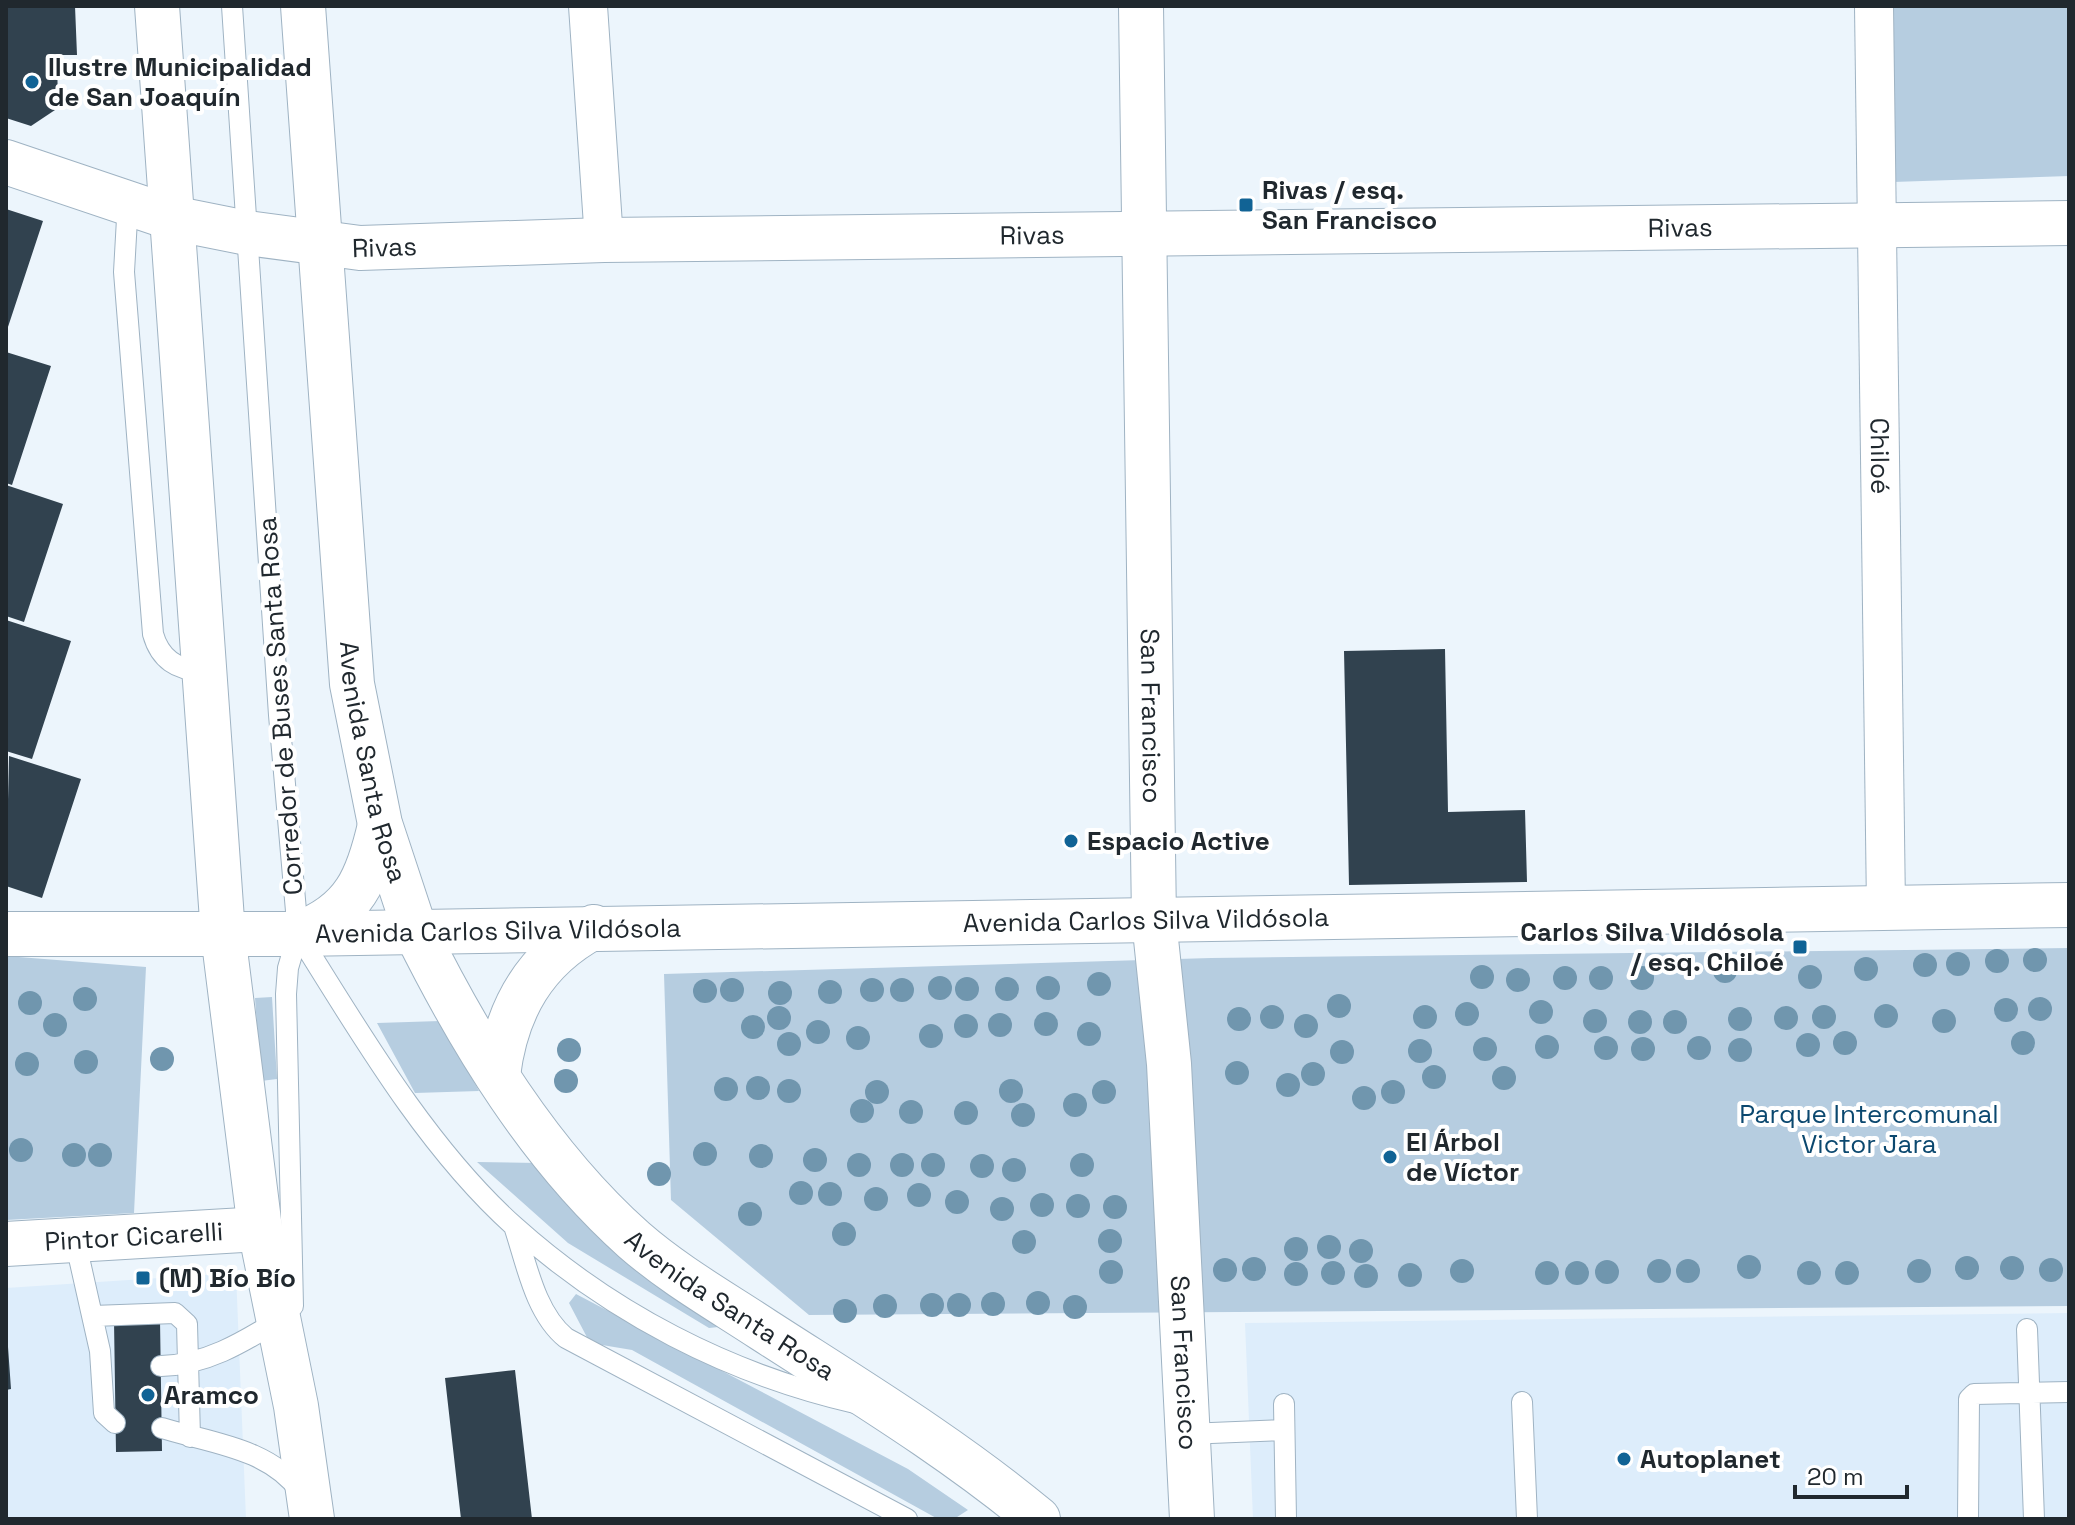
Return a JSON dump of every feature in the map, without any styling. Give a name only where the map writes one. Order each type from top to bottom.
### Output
[{"type":"main road","points":[[157,6],[223,934],[260,1229],[296,1406],[311,1513]]},
{"type":"main road","name":"Avenida Santa Rosa","points":[[303,6],[352,684],[380,824],[415,930],[447,992],[498,1075],[567,1173],[637,1242],[682,1277],[997,1484],[1038,1519]]},
{"type":"main road","name":"San Francisco","points":[[1141,6],[1154,920],[1169,1064],[1192,1519]]},
{"type":"main road","name":"Rivas","points":[[6,162],[172,218],[247,233],[360,248],[604,240],[2069,223]]},
{"type":"main road","points":[[298,934],[325,924],[357,890],[370,864],[380,824]]},
{"type":"main road","name":"Avenida Carlos Silva Vildósola","points":[[6,934],[298,934],[2069,905]]},
{"type":"main road","points":[[498,1075],[506,1032],[522,992],[559,949],[594,927]]},
{"type":"main road","name":"Pintor Cicarelli","points":[[6,1244],[260,1229]]},
{"type":"street","points":[[588,6],[604,240]]},
{"type":"street","name":"Chiloé","points":[[1874,6],[1886,908]]},
{"type":"lane","name":"Corredor de Buses Santa Rosa","points":[[232,6],[279,715],[298,934],[288,968],[286,1034],[296,1406]]},
{"type":"lane","points":[[128,201],[124,272],[153,634],[164,658],[189,670],[203,670]]},
{"type":"lane","points":[[298,934],[403,1095],[472,1183],[514,1226],[604,1295],[703,1353],[747,1372],[808,1392],[890,1411]]},
{"type":"lane","points":[[514,1226],[543,1308],[566,1338],[907,1519]]},
{"type":"lane","points":[[75,1240],[108,1366],[104,1413],[115,1423]]},
{"type":"lane","points":[[93,1316],[175,1313],[187,1324],[190,1437]]},
{"type":"lane","points":[[161,1366],[188,1365],[232,1347],[279,1320]]},
{"type":"lane","points":[[2027,1329],[2034,1519]]},
{"type":"lane","points":[[1968,1519],[1969,1399],[1974,1394],[2069,1392]]},
{"type":"lane","points":[[1522,1402],[1527,1519]]},
{"type":"lane","points":[[1284,1404],[1286,1519]]},
{"type":"lane","points":[[162,1428],[224,1444],[273,1464],[291,1479],[311,1513]]},
{"type":"lane","points":[[1187,1434],[1284,1430]]},
{"type":"shaded area","points":[[236,1273],[246,1519],[6,1519],[6,1288]]},
{"type":"shaded area","name":"Autoplanet","points":[[2069,1313],[2069,1519],[1253,1519],[1245,1323]]},
{"type":"green space","points":[[1893,6],[2069,6],[2069,176],[1893,182]]},
{"type":"green space","name":"Parque Intercomunal Victor Jara","points":[[2069,948],[2069,1306],[809,1315],[671,1200],[664,974],[1211,958]]},
{"type":"green space","points":[[6,956],[146,967],[134,1213],[6,1220]]},
{"type":"green space","points":[[272,997],[277,1079],[261,1081],[255,998]]},
{"type":"green space","points":[[440,1021],[479,1091],[415,1093],[377,1023]]},
{"type":"green space","points":[[477,1162],[538,1163],[728,1326],[709,1328],[568,1243]]},
{"type":"green space","points":[[576,1294],[908,1469],[968,1510],[954,1519],[938,1519],[632,1350],[590,1343],[569,1303]]},
{"type":"building","name":"Ilustre Municipalidad de San Joaquín","points":[[6,6],[75,6],[77,55],[57,55],[58,108],[31,126],[6,118]]},
{"type":"building","points":[[6,209],[43,221],[7,330],[6,330]]},
{"type":"building","points":[[6,352],[51,366],[12,485],[6,483]]},
{"type":"building","points":[[6,485],[63,504],[24,622],[6,616]]},
{"type":"building","points":[[6,620],[71,641],[32,759],[6,751]]},
{"type":"building","points":[[1445,649],[1448,812],[1525,810],[1527,882],[1349,885],[1344,651]]},
{"type":"building","points":[[9,756],[81,779],[42,898],[6,886]]},
{"type":"building","points":[[160,1320],[162,1451],[116,1452],[114,1321]]},
{"type":"building","points":[[6,1347],[11,1389],[6,1390]]},
{"type":"building","points":[[515,1370],[532,1519],[461,1519],[445,1378]]},
{"type":"place","name":"Ilustre Municipalidad de San Joaquín","points":[[32,82]]},
{"type":"place","name":"Rivas / esq. San Francisco","points":[[1246,205]]},
{"type":"place","name":"Espacio Active","points":[[1071,841]]},
{"type":"place","name":"Carlos Silva Vildósola / esq. Chiloé","points":[[1800,947]]},
{"type":"place","name":"El Árbol de Víctor","points":[[1390,1157]]},
{"type":"place","name":"(M) Bío Bío","points":[[143,1278]]},
{"type":"place","name":"Aramco","points":[[148,1395]]},
{"type":"place","name":"Autoplanet","points":[[1624,1459]]}]
